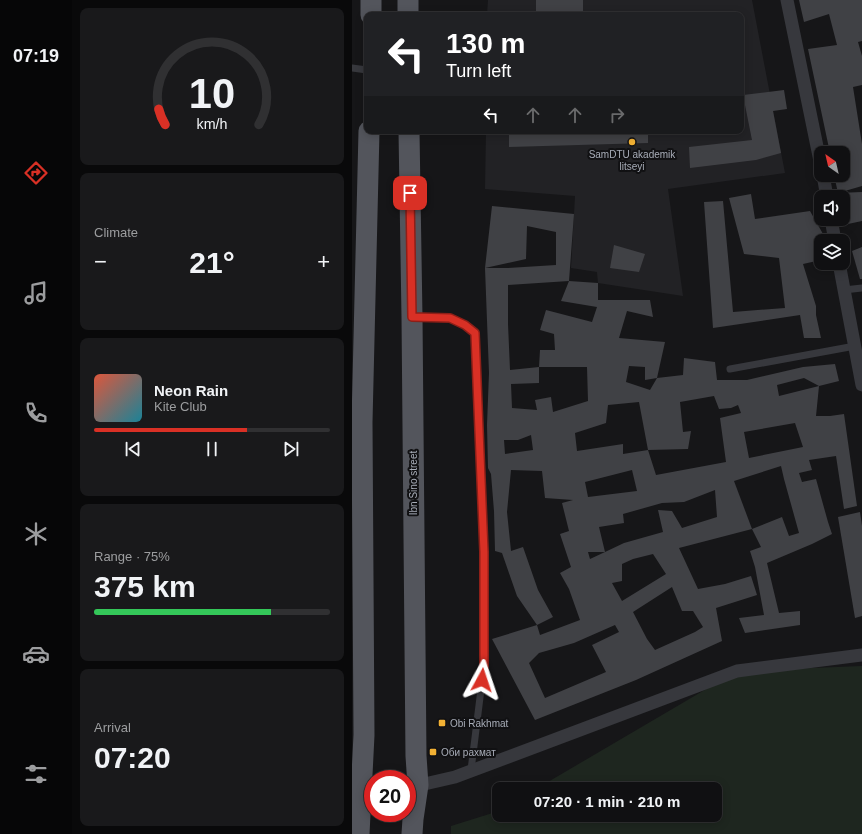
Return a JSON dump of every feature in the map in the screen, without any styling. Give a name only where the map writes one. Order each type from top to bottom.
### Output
[{"type":"main road","points":[[371,0],[371,12]]},
{"type":"main road","points":[[408,0],[408,12]]},
{"type":"main road","points":[[359,834],[364,735],[362,422],[368,134]]},
{"type":"main road","name":"Ibn Sino street","points":[[409,134],[416,756],[414,770]]},
{"type":"main road","name":"Ibn Sino street","points":[[412,834],[413,822]]},
{"type":"street","points":[[787,0],[817,146]]},
{"type":"street","points":[[840,270],[862,385]]},
{"type":"street","points":[[416,785],[455,776],[737,671],[862,655]]},
{"type":"lane","points":[[352,68],[364,70]]},
{"type":"lane","points":[[844,290],[862,288]]},
{"type":"lane","points":[[412,317],[450,318],[465,325],[475,333],[484,552],[484,665],[471,770]]},
{"type":"lane","points":[[730,369],[855,346]]},
{"type":"shaded area","name":"SamDTU akademik litseyi","points":[[488,0],[752,0],[785,173],[668,189],[683,296],[598,283],[597,272],[571,268],[575,196],[485,189],[486,134],[744,134],[744,12],[487,12]]},
{"type":"shaded area","points":[[862,666],[862,834],[451,834],[451,826],[492,813],[492,822],[722,822],[722,782],[548,782],[737,671]]},
{"type":"building","points":[[536,0],[583,0],[583,12],[536,12]]},
{"type":"building","points":[[799,0],[862,0],[862,41],[858,42],[862,56],[862,85],[853,87],[862,144],[862,186],[848,190],[837,190],[836,182],[850,182],[850,146],[829,146],[808,49],[837,45],[829,14],[804,22]]},
{"type":"building","points":[[784,90],[787,109],[773,111],[781,153],[756,160],[690,168],[689,147],[752,140],[744,95]]},
{"type":"building","points":[[509,134],[648,134],[648,143],[509,147]]},
{"type":"building","points":[[850,192],[862,192],[862,221],[850,224]]},
{"type":"building","points":[[751,194],[755,219],[810,211],[814,218],[814,226],[818,226],[823,234],[814,234],[814,262],[803,264],[816,306],[816,315],[821,338],[804,338],[800,315],[713,328],[704,202],[723,201],[733,312],[785,308],[779,258],[744,254],[729,198]]},
{"type":"building","points":[[492,206],[574,214],[569,281],[598,283],[598,300],[650,300],[653,317],[627,311],[619,338],[665,342],[657,378],[683,375],[684,358],[715,362],[717,380],[747,380],[803,367],[835,364],[839,381],[819,386],[816,416],[844,414],[857,506],[844,509],[836,456],[809,460],[812,470],[799,473],[802,482],[816,479],[832,534],[767,563],[779,613],[800,611],[800,625],[745,633],[739,618],[764,615],[755,567],[750,551],[761,547],[752,529],[679,548],[698,589],[725,584],[751,576],[757,595],[716,608],[722,641],[636,680],[535,720],[492,639],[537,625],[517,596],[502,553],[495,551],[491,474],[488,468],[487,425],[489,373],[485,268]],"holes":[[[527,226],[556,232],[556,265],[485,268],[526,259]],[[569,281],[561,301],[597,307],[592,322],[546,310],[540,330],[554,334],[555,350],[540,350],[539,367],[510,370],[508,285]],[[629,366],[645,367],[645,380],[657,378],[650,390],[626,382]],[[539,367],[587,367],[588,401],[553,412],[551,397],[535,400],[537,410],[512,408],[511,384],[539,383]],[[804,378],[819,386],[779,396],[777,385]],[[714,396],[719,409],[731,408],[738,405],[741,413],[720,418],[726,462],[656,475],[648,450],[688,449],[691,431],[683,432],[680,402]],[[639,402],[648,450],[623,454],[623,444],[577,451],[575,433],[606,423],[608,405]],[[795,423],[803,447],[749,458],[744,432]],[[531,435],[533,450],[505,454],[504,440],[518,440]],[[781,466],[799,533],[789,536],[782,517],[752,529],[734,481]],[[511,470],[542,471],[545,498],[573,500],[562,503],[569,531],[560,534],[571,567],[560,573],[569,589],[580,620],[540,635],[537,625],[553,617],[538,590],[523,547],[511,551],[507,512]],[[632,470],[637,491],[588,497],[585,482]],[[715,490],[717,517],[682,528],[672,511],[658,510],[663,532],[624,543],[605,552],[599,527],[624,523],[623,514],[662,503],[684,502]],[[588,552],[605,552],[590,559]],[[653,554],[666,574],[622,601],[612,583],[622,581],[622,564],[633,559]],[[672,587],[682,611],[693,611],[703,627],[655,650],[647,639],[633,612]],[[615,625],[619,632],[592,645],[606,672],[545,698],[529,663],[539,653],[574,643]]]},
{"type":"building","points":[[614,245],[645,254],[639,272],[610,268]]},
{"type":"building","points":[[862,247],[862,279],[860,279],[852,251]]},
{"type":"building","points":[[860,512],[862,526],[862,616],[855,618],[838,517]]},
{"type":"place","name":"SamDTU akademik litseyi","points":[[632,142]]},
{"type":"place","name":"Obi Rakhmat","points":[[442,723]]},
{"type":"place","name":"Оби рахмат","points":[[433,752]]},
{"type":"route","points":[[410,193],[412,317],[450,318],[465,325],[475,333],[484,552],[484,665],[482,680]]}]
